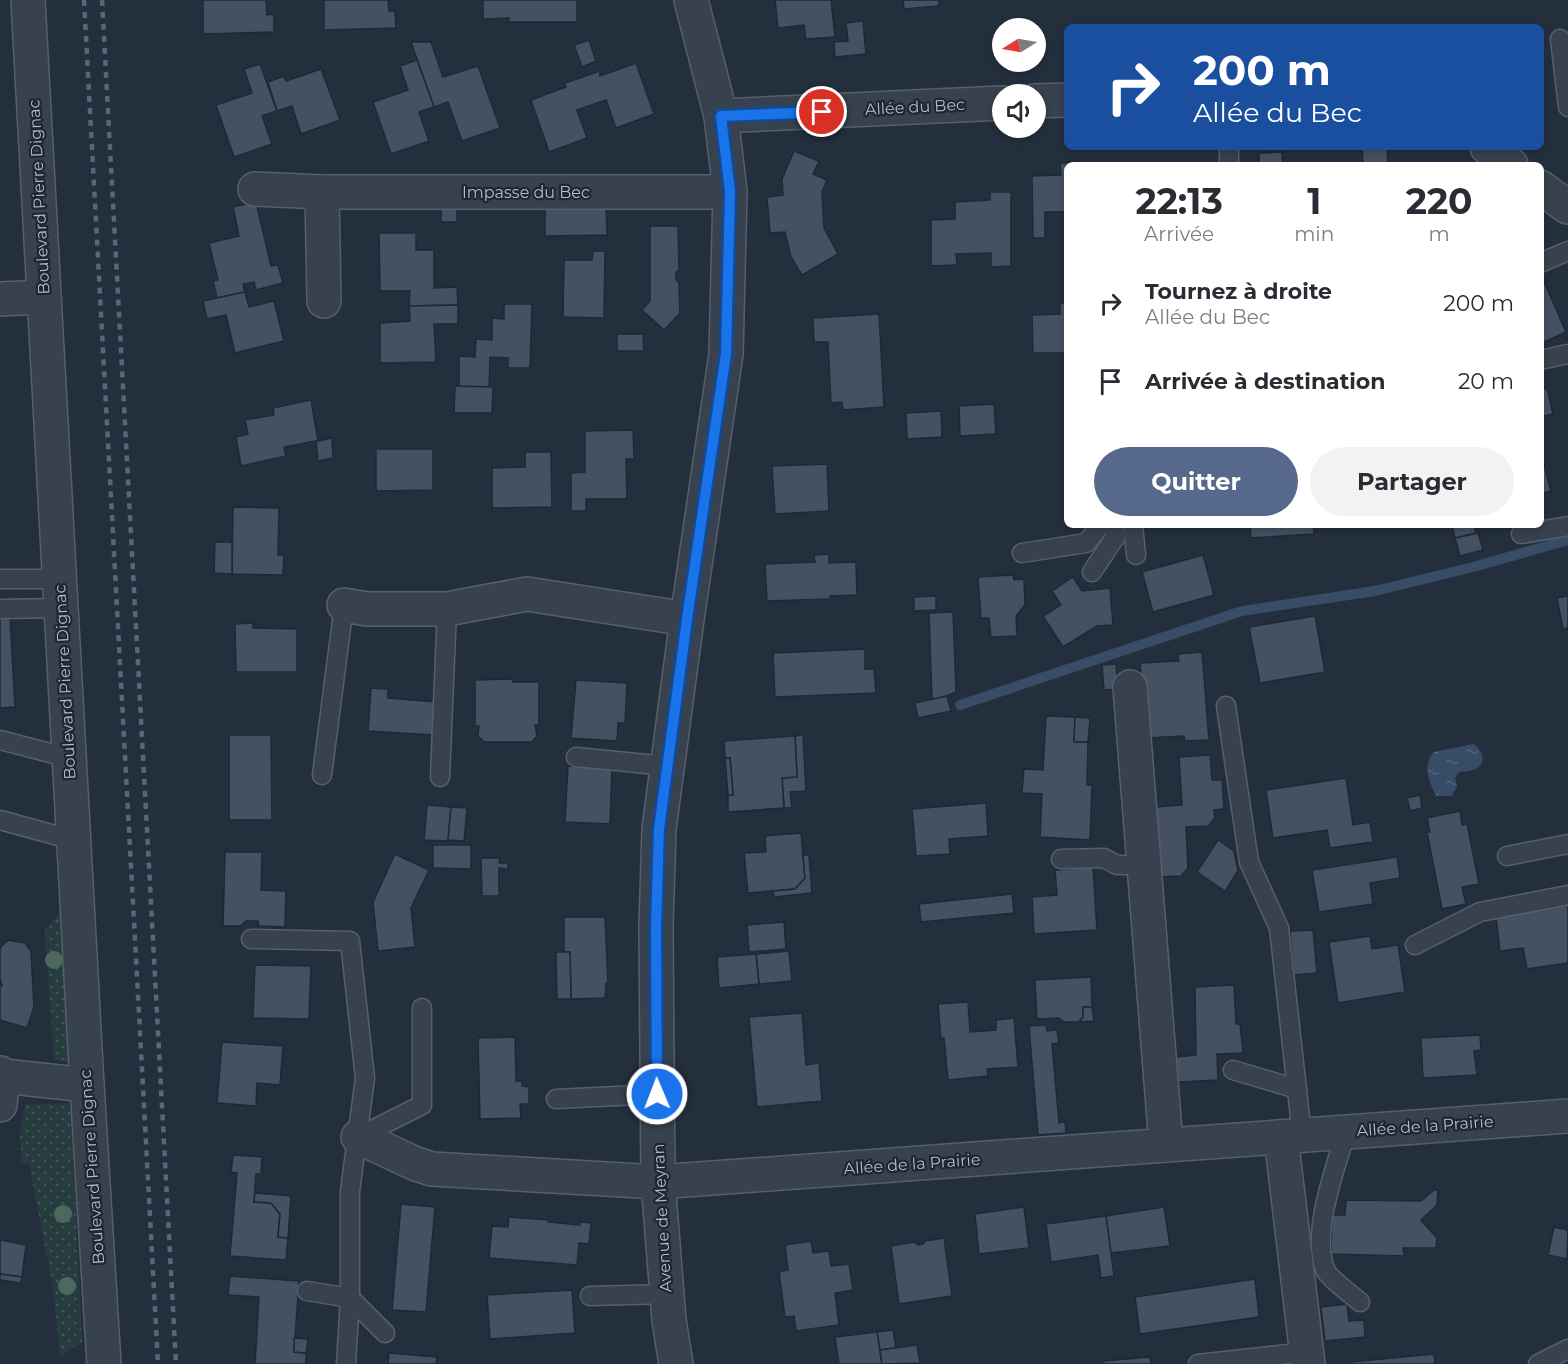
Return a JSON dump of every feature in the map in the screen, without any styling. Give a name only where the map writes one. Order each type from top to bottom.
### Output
[{"type":"street","name":"Boulevard Pierre Dignac","points":[[28,0],[73,840],[104,1364]]},
{"type":"street","name":"Avenue de Meyran","points":[[676,1364],[667,1294],[658,1182],[656,916],[659,829],[726,354],[730,192],[721,116],[691,0]]},
{"type":"street","points":[[1046,101],[1064,100]]},
{"type":"street","name":"Allée du Bec","points":[[721,116],[992,103]]},
{"type":"street","points":[[1491,150],[1507,162]]},
{"type":"street","name":"Impasse du Bec","points":[[255,189],[322,192],[730,192]]},
{"type":"street","points":[[1544,190],[1568,207]]},
{"type":"street","points":[[322,192],[324,301]]},
{"type":"street","points":[[0,299],[44,297]]},
{"type":"street","points":[[344,606],[367,609],[447,609],[527,594],[687,619]]},
{"type":"street","points":[[1130,687],[1166,1145]]},
{"type":"street","points":[[1,1085],[87,1085]]},
{"type":"street","name":"Allée de la Prairie","points":[[358,1137],[432,1169],[658,1182],[1568,1116]]},
{"type":"street","points":[[1291,1136],[1307,1358]]},
{"type":"lane","points":[[1560,39],[1568,107]]},
{"type":"lane","points":[[1544,261],[1568,251]]},
{"type":"lane","points":[[1544,359],[1568,354]]},
{"type":"lane","points":[[1521,534],[1568,525]]},
{"type":"lane","points":[[1022,553],[1086,543],[1098,528]]},
{"type":"lane","points":[[1092,572],[1116,536],[1114,528]]},
{"type":"lane","points":[[1133,528],[1136,555]]},
{"type":"lane","points":[[0,579],[60,593]]},
{"type":"lane","points":[[0,609],[60,593]]},
{"type":"lane","points":[[322,775],[344,606]]},
{"type":"lane","points":[[440,777],[447,609]]},
{"type":"lane","points":[[1226,706],[1249,861],[1279,928],[1297,1089],[1291,1136]]},
{"type":"lane","points":[[0,740],[69,758]]},
{"type":"lane","points":[[576,757],[667,766]]},
{"type":"lane","points":[[0,820],[73,840]]},
{"type":"lane","points":[[1507,856],[1568,844]]},
{"type":"lane","points":[[1061,859],[1104,858],[1117,865],[1144,865]]},
{"type":"lane","points":[[1415,945],[1480,912],[1568,895]]},
{"type":"lane","points":[[251,939],[350,941],[364,1078],[350,1191],[350,1298],[346,1364]]},
{"type":"lane","points":[[358,1137],[422,1105],[422,1008]]},
{"type":"lane","points":[[1233,1070],[1297,1089]]},
{"type":"lane","points":[[556,1100],[657,1094]]},
{"type":"lane","points":[[1346,1132],[1332,1178],[1319,1238],[1326,1273],[1360,1302]]},
{"type":"lane","points":[[307,1291],[350,1298],[385,1333]]},
{"type":"lane","points":[[590,1296],[667,1294]]},
{"type":"lane","points":[[1538,1364],[1568,1349]]},
{"type":"lane","points":[[1198,1364],[1307,1358]]},
{"type":"green space","points":[[60,913],[71,1063],[54,1059],[45,929]]},
{"type":"green space","points":[[67,1103],[71,1113],[82,1342],[60,1357],[53,1287],[29,1164],[22,1162],[20,1136],[25,1105]]},
{"type":"water","points":[[1473,744],[1482,756],[1479,766],[1473,770],[1459,772],[1455,778],[1457,786],[1452,796],[1436,796],[1428,773],[1430,757],[1434,752]]},
{"type":"building","points":[[203,0],[266,0],[267,15],[274,14],[274,32],[203,34]]},
{"type":"building","points":[[324,0],[388,0],[389,11],[395,11],[396,28],[324,30]]},
{"type":"building","points":[[483,0],[577,0],[577,22],[508,22],[509,18],[483,19]]},
{"type":"building","points":[[775,0],[831,0],[835,37],[806,39],[804,25],[778,28]]},
{"type":"building","points":[[903,0],[939,0],[939,6],[904,9]]},
{"type":"building","points":[[863,21],[866,54],[835,57],[834,42],[848,41],[846,23]]},
{"type":"building","points":[[589,40],[596,61],[582,67],[574,45]]},
{"type":"building","points":[[411,42],[431,42],[443,77],[478,66],[500,128],[462,141],[448,102],[434,107]]},
{"type":"building","points":[[417,60],[434,107],[419,112],[429,141],[391,154],[373,102],[408,90],[400,66]]},
{"type":"building","points":[[636,63],[654,114],[616,128],[606,100],[577,110],[587,138],[549,152],[531,100],[566,87],[565,83],[600,71],[600,76]]},
{"type":"building","points":[[260,64],[277,111],[262,116],[272,144],[234,157],[216,105],[252,93],[244,69]]},
{"type":"building","points":[[321,69],[340,120],[301,134],[292,106],[277,111],[268,82],[284,76],[286,81]]},
{"type":"building","points":[[1362,150],[1387,150],[1388,162],[1363,162]]},
{"type":"building","points":[[794,151],[819,161],[813,174],[827,180],[822,192],[824,228],[838,254],[802,275],[791,257],[785,232],[770,233],[767,197],[783,195],[782,179]]},
{"type":"building","points":[[1282,152],[1283,162],[1259,162],[1259,153]]},
{"type":"building","points":[[1060,163],[1064,163],[1064,212],[1045,212],[1045,238],[1033,238],[1032,176],[1061,175]]},
{"type":"building","points":[[990,192],[1011,192],[1011,266],[991,267],[991,253],[956,254],[957,265],[931,266],[931,220],[955,219],[955,202],[990,200]]},
{"type":"building","points":[[256,202],[271,266],[278,265],[283,283],[256,290],[254,282],[243,284],[245,292],[217,298],[213,281],[218,280],[209,243],[239,236],[233,207]]},
{"type":"building","points":[[606,203],[607,235],[545,236],[545,204]]},
{"type":"building","points":[[441,206],[457,206],[457,222],[441,222]]},
{"type":"building","points":[[650,226],[678,226],[679,271],[676,272],[676,279],[679,283],[680,313],[664,330],[642,310],[650,301]]},
{"type":"building","points":[[379,233],[416,233],[416,250],[434,250],[434,288],[457,287],[458,305],[409,306],[410,291],[380,291]]},
{"type":"building","points":[[593,251],[605,251],[604,318],[563,317],[564,260],[592,260]]},
{"type":"building","points":[[1544,282],[1566,332],[1544,342]]},
{"type":"building","points":[[245,292],[249,307],[274,301],[284,341],[235,353],[226,315],[207,319],[203,301]]},
{"type":"building","points":[[1060,303],[1064,303],[1064,353],[1033,353],[1032,315],[1060,314]]},
{"type":"building","points":[[504,304],[532,304],[530,368],[508,368],[508,358],[490,357],[489,387],[459,387],[459,356],[475,357],[476,339],[492,340],[492,318],[504,319]]},
{"type":"building","points":[[458,305],[458,324],[434,324],[436,362],[380,363],[380,323],[410,321],[409,306]]},
{"type":"building","points":[[879,314],[884,407],[843,410],[842,402],[831,403],[828,342],[814,342],[813,318]]},
{"type":"building","points":[[617,334],[643,334],[644,351],[617,351]]},
{"type":"building","points":[[455,386],[493,387],[492,413],[454,413]]},
{"type":"building","points":[[1547,388],[1553,414],[1544,416],[1544,389]]},
{"type":"building","points":[[311,400],[318,441],[332,438],[333,458],[318,461],[316,441],[284,447],[286,456],[241,466],[236,437],[248,434],[245,420],[274,415],[273,408]]},
{"type":"building","points":[[994,404],[996,434],[960,436],[959,406]]},
{"type":"building","points":[[941,411],[942,437],[907,439],[906,413]]},
{"type":"building","points":[[633,430],[634,459],[626,459],[627,499],[586,499],[586,511],[571,511],[571,473],[585,472],[585,431]]},
{"type":"building","points":[[376,449],[433,449],[433,490],[376,491]]},
{"type":"building","points":[[525,452],[551,452],[552,507],[492,508],[492,468],[525,467]]},
{"type":"building","points":[[827,464],[829,511],[775,514],[772,466]]},
{"type":"building","points":[[1544,464],[1551,491],[1544,493]]},
{"type":"building","points":[[233,507],[279,508],[278,555],[284,555],[283,575],[232,574]]},
{"type":"building","points":[[1250,528],[1313,528],[1314,534],[1251,538]]},
{"type":"building","points":[[1452,528],[1475,528],[1476,533],[1455,538]]},
{"type":"building","points":[[1478,533],[1483,550],[1460,556],[1455,538]]},
{"type":"building","points":[[215,542],[232,542],[232,574],[214,573]]},
{"type":"building","points":[[829,554],[829,563],[856,562],[857,595],[830,596],[830,599],[767,601],[765,564],[815,562],[814,555]]},
{"type":"building","points":[[1203,555],[1214,595],[1153,612],[1142,572]]},
{"type":"building","points":[[1013,575],[1014,580],[1024,579],[1025,605],[1016,616],[1017,636],[991,637],[989,618],[981,618],[978,577]]},
{"type":"building","points":[[1073,577],[1082,591],[1110,588],[1113,625],[1097,626],[1063,647],[1043,616],[1061,605],[1052,591]]},
{"type":"building","points":[[936,596],[936,610],[914,611],[914,597]]},
{"type":"building","points":[[1568,596],[1568,628],[1563,629],[1557,598]]},
{"type":"building","points":[[953,612],[956,692],[932,700],[929,613]]},
{"type":"building","points":[[10,616],[15,707],[0,708],[0,617]]},
{"type":"building","points":[[1315,616],[1325,672],[1260,683],[1249,627]]},
{"type":"building","points":[[253,623],[253,628],[297,629],[297,672],[236,672],[235,624]]},
{"type":"building","points":[[865,649],[865,669],[874,669],[876,693],[775,697],[773,653]]},
{"type":"building","points":[[1202,652],[1209,740],[1185,741],[1184,736],[1146,738],[1144,715],[1149,715],[1147,686],[1142,687],[1140,663],[1179,661],[1178,654]]},
{"type":"building","points":[[1116,664],[1118,689],[1104,690],[1102,665]]},
{"type":"building","points":[[514,679],[513,682],[539,682],[539,725],[535,725],[537,736],[532,742],[484,742],[478,736],[479,726],[475,726],[475,680]]},
{"type":"building","points":[[576,680],[627,683],[625,723],[618,723],[617,741],[571,738]]},
{"type":"building","points":[[371,688],[388,689],[388,698],[436,702],[434,735],[368,731]]},
{"type":"building","points":[[947,696],[951,711],[918,718],[915,703]]},
{"type":"building","points":[[1046,716],[1075,717],[1074,742],[1088,742],[1087,785],[1092,785],[1090,840],[1040,837],[1042,794],[1022,793],[1024,769],[1043,770]]},
{"type":"building","points":[[1075,717],[1090,718],[1088,742],[1074,742]]},
{"type":"building","points":[[229,735],[271,735],[272,820],[229,820]]},
{"type":"building","points":[[803,735],[806,791],[790,792],[792,808],[784,808],[782,778],[797,777],[795,736]]},
{"type":"building","points":[[795,736],[797,777],[782,778],[784,808],[728,812],[728,795],[733,795],[730,758],[725,758],[724,741]]},
{"type":"building","points":[[1210,755],[1212,780],[1222,780],[1224,809],[1214,810],[1215,818],[1208,826],[1186,827],[1188,868],[1181,876],[1157,877],[1156,807],[1182,805],[1179,757]]},
{"type":"building","points":[[725,758],[730,758],[733,795],[728,795]]},
{"type":"building","points":[[568,766],[612,768],[610,824],[565,822]]},
{"type":"building","points":[[1346,778],[1353,825],[1370,822],[1373,842],[1330,848],[1327,830],[1273,838],[1266,790]]},
{"type":"building","points":[[1420,795],[1422,808],[1410,811],[1407,798]]},
{"type":"building","points":[[986,803],[988,836],[949,839],[950,854],[916,856],[912,809]]},
{"type":"building","points":[[427,805],[451,807],[448,841],[424,840]]},
{"type":"building","points":[[451,807],[467,808],[464,841],[448,840]]},
{"type":"building","points":[[1460,811],[1462,825],[1467,824],[1479,884],[1462,887],[1466,904],[1442,909],[1427,832],[1430,832],[1427,818]]},
{"type":"building","points":[[801,833],[805,878],[795,889],[748,893],[744,853],[766,852],[765,836]]},
{"type":"building","points":[[1218,840],[1234,851],[1238,871],[1225,891],[1197,872]]},
{"type":"building","points":[[433,845],[471,845],[471,869],[433,868]]},
{"type":"building","points":[[225,852],[262,852],[261,890],[286,891],[285,927],[259,926],[258,921],[246,921],[241,926],[223,926]]},
{"type":"building","points":[[395,854],[429,870],[411,908],[415,947],[378,951],[373,902]]},
{"type":"building","points":[[803,855],[809,855],[812,893],[774,897],[773,891],[795,889],[805,878]]},
{"type":"building","points":[[1397,857],[1400,878],[1370,883],[1373,904],[1319,912],[1312,870]]},
{"type":"building","points":[[481,858],[500,858],[499,863],[508,863],[508,869],[499,868],[499,896],[482,896]]},
{"type":"building","points":[[1093,867],[1097,930],[1034,934],[1032,897],[1057,895],[1055,870]]},
{"type":"building","points":[[1012,894],[1014,913],[921,922],[919,904]]},
{"type":"building","points":[[1568,902],[1568,963],[1527,969],[1523,948],[1500,951],[1496,917]]},
{"type":"building","points":[[564,917],[605,917],[608,983],[606,983],[605,998],[571,999],[570,952],[564,952]]},
{"type":"building","points":[[784,922],[786,949],[749,952],[747,925]]},
{"type":"building","points":[[1313,930],[1317,973],[1294,975],[1290,931]]},
{"type":"building","points":[[1370,936],[1372,949],[1398,945],[1405,992],[1338,1003],[1329,942]]},
{"type":"building","points":[[8,940],[25,943],[31,951],[34,1007],[27,1028],[0,1020],[0,988],[2,985],[0,948]]},
{"type":"building","points":[[789,951],[792,981],[759,984],[756,954]]},
{"type":"building","points":[[556,952],[570,952],[571,999],[557,999]]},
{"type":"building","points":[[756,954],[759,984],[719,988],[717,957]]},
{"type":"building","points":[[255,965],[311,966],[309,1019],[253,1018]]},
{"type":"building","points":[[1091,977],[1092,1007],[1083,1007],[1083,1017],[1079,1022],[1064,1022],[1059,1018],[1037,1019],[1035,980]]},
{"type":"building","points":[[1234,985],[1236,1024],[1240,1024],[1243,1053],[1217,1054],[1218,1080],[1178,1082],[1176,1057],[1196,1055],[1195,987]]},
{"type":"building","points":[[968,1002],[970,1032],[996,1030],[996,1020],[1014,1018],[1018,1067],[987,1069],[988,1076],[948,1080],[938,1004]]},
{"type":"building","points":[[1083,1007],[1092,1007],[1094,1021],[1079,1022],[1083,1017]]},
{"type":"building","points":[[802,1013],[806,1065],[819,1063],[822,1101],[757,1107],[749,1017]]},
{"type":"building","points":[[1046,1025],[1047,1031],[1057,1030],[1059,1043],[1052,1044],[1059,1123],[1065,1122],[1066,1133],[1038,1135],[1029,1026]]},
{"type":"building","points":[[1480,1035],[1481,1050],[1474,1051],[1477,1075],[1423,1078],[1421,1038]]},
{"type":"building","points":[[515,1037],[516,1081],[522,1081],[522,1086],[529,1087],[529,1104],[520,1104],[521,1118],[480,1119],[478,1038]]},
{"type":"building","points":[[222,1042],[283,1046],[280,1085],[257,1083],[256,1106],[217,1103]]},
{"type":"building","points":[[233,1155],[262,1157],[261,1174],[256,1174],[254,1202],[271,1203],[280,1214],[278,1237],[288,1238],[286,1260],[230,1256],[237,1173],[231,1172]]},
{"type":"building","points":[[1434,1190],[1438,1190],[1437,1205],[1421,1220],[1437,1238],[1436,1248],[1403,1248],[1404,1256],[1331,1254],[1332,1215],[1345,1215],[1346,1200],[1421,1201]]},
{"type":"building","points":[[255,1193],[291,1196],[288,1238],[278,1237],[280,1214],[271,1203],[254,1202]]},
{"type":"building","points":[[401,1204],[435,1207],[426,1312],[392,1310]]},
{"type":"building","points":[[1024,1207],[1029,1248],[979,1254],[975,1214]]},
{"type":"building","points":[[1164,1207],[1170,1246],[1111,1253],[1106,1216]]},
{"type":"building","points":[[1106,1216],[1114,1276],[1101,1278],[1098,1255],[1051,1262],[1046,1224]]},
{"type":"building","points":[[509,1217],[580,1225],[580,1222],[591,1223],[589,1244],[579,1243],[577,1265],[489,1258],[492,1226],[508,1227]]},
{"type":"building","points":[[1554,1227],[1568,1230],[1567,1259],[1548,1255]]},
{"type":"building","points":[[944,1238],[952,1296],[899,1304],[891,1246],[914,1242],[918,1245],[925,1241]]},
{"type":"building","points":[[0,1240],[26,1245],[22,1277],[0,1274]]},
{"type":"building","points":[[811,1241],[813,1253],[829,1251],[831,1266],[849,1264],[853,1290],[835,1293],[839,1325],[796,1331],[794,1316],[785,1317],[779,1272],[788,1270],[785,1245]]},
{"type":"building","points":[[0,1274],[22,1277],[21,1283],[0,1280]]},
{"type":"building","points":[[230,1276],[299,1281],[294,1352],[306,1353],[306,1364],[255,1364],[259,1297],[228,1295]]},
{"type":"building","points":[[1255,1279],[1259,1317],[1140,1334],[1135,1297]]},
{"type":"building","points":[[572,1290],[575,1333],[490,1339],[487,1295]]},
{"type":"building","points":[[1347,1304],[1349,1321],[1364,1320],[1365,1337],[1325,1341],[1321,1307]]},
{"type":"building","points":[[893,1330],[896,1348],[880,1350],[877,1332]]},
{"type":"building","points":[[877,1332],[882,1364],[839,1364],[835,1337]]},
{"type":"building","points":[[294,1338],[308,1339],[306,1353],[294,1352]]},
{"type":"building","points":[[917,1345],[920,1363],[882,1364],[880,1350]]},
{"type":"building","points":[[389,1353],[437,1357],[436,1364],[388,1364]]},
{"type":"building","points":[[1434,1354],[1435,1364],[1352,1364],[1351,1362]]},
{"type":"building","points":[[1150,1357],[1151,1364],[1103,1364],[1103,1361]]},
{"type":"waterway","points":[[960,705],[1242,611],[1375,591],[1473,567],[1568,540]]},
{"type":"railway","points":[[84,0],[158,1364]]},
{"type":"railway","points":[[102,0],[176,1364]]},
{"type":"route","points":[[657,1094],[656,927],[659,829],[726,354],[730,192],[721,116],[822,112]]}]
